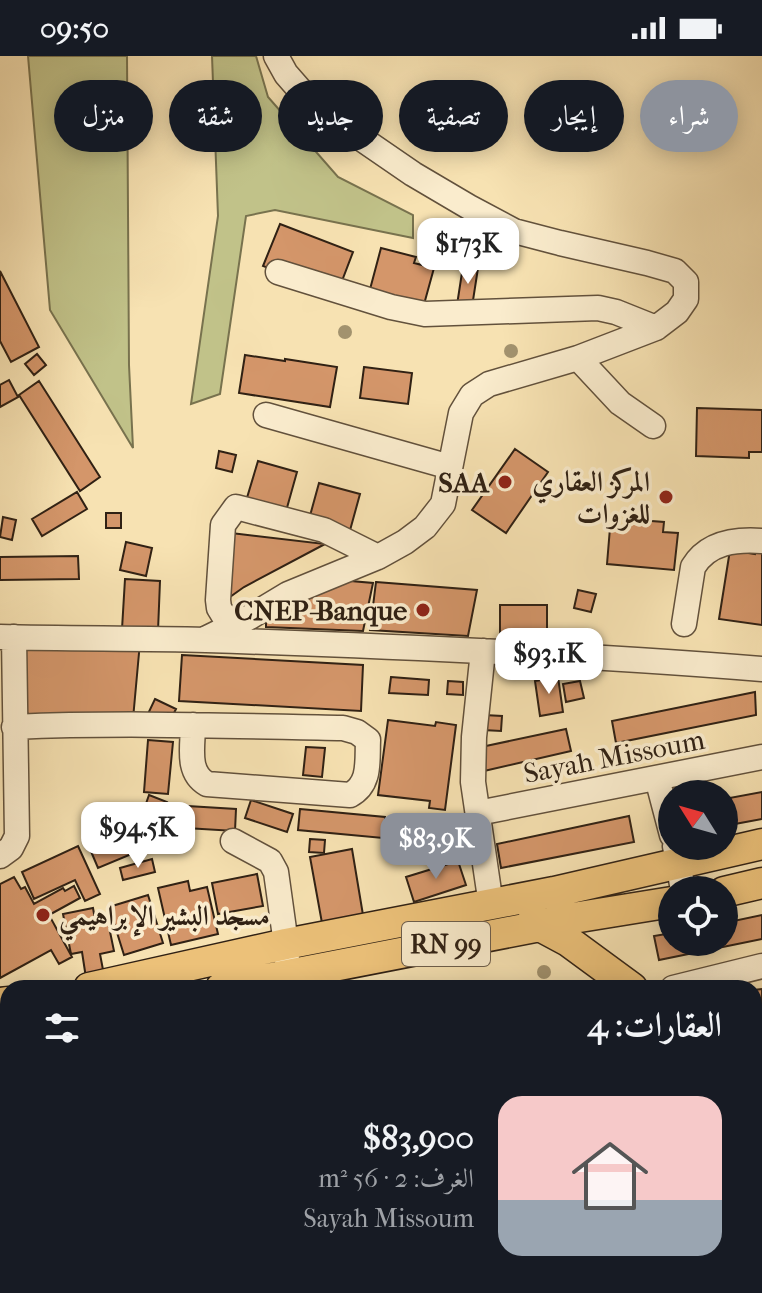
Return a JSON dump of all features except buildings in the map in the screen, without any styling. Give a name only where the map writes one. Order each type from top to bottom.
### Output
[{"type":"main road","name":"RN 99","points":[[738,848],[762,844]]},
{"type":"main road","name":"RN 99","points":[[557,920],[675,860]]},
{"type":"main road","points":[[738,889],[762,883]]},
{"type":"main road","name":"RN 99","points":[[125,980],[286,944],[523,898],[557,920]]},
{"type":"main road","name":"RN 99","points":[[259,980],[557,920],[658,904]]},
{"type":"main road","points":[[557,920],[623,980]]},
{"type":"street","points":[[203,640],[288,594],[378,557],[425,527],[443,504],[461,413],[472,395],[489,384],[578,358],[656,328],[677,312],[686,299],[686,282],[675,271],[514,231],[413,174],[314,106],[286,74],[276,56]]},
{"type":"street","points":[[278,272],[391,307],[425,314],[598,308],[656,328]]},
{"type":"street","points":[[578,358],[620,403],[653,426]]},
{"type":"street","points":[[266,415],[450,467]]},
{"type":"street","points":[[230,626],[219,608],[219,585],[223,525],[236,507],[324,530],[378,557]]},
{"type":"street","points":[[684,624],[693,567],[698,560],[707,552],[741,539],[762,541]]},
{"type":"street","points":[[0,856],[11,848],[17,836],[14,727],[7,637],[203,640],[483,651],[762,669]]},
{"type":"street","points":[[483,651],[474,737],[473,782],[491,905]]},
{"type":"street","points":[[14,727],[91,724],[193,725],[343,728],[357,732],[368,740],[365,783],[350,795],[207,784],[193,771],[193,725]]},
{"type":"street","name":"Sayah Missoum","points":[[478,813],[762,757]]},
{"type":"street","points":[[657,778],[658,782]]},
{"type":"street","points":[[233,841],[270,861],[276,872],[287,974]]},
{"type":"street","points":[[705,980],[762,966]]},
{"type":"green space","points":[[28,56],[127,56],[127,80],[54,80],[54,152],[128,152],[129,365],[133,448],[50,310]]},
{"type":"green space","points":[[212,56],[256,56],[268,97],[278,108],[278,152],[316,152],[338,177],[413,215],[413,238],[275,210],[246,216],[220,394],[191,404],[218,216],[216,152],[262,152],[262,80],[213,80]]},
{"type":"place","name":"SAA","points":[[505,482]]},
{"type":"place","name":"المركز العقاري للغزوات","points":[[666,497]]},
{"type":"place","name":"CNEP-Banque","points":[[423,610]]},
{"type":"place","name":"مسجد البشير الإبراهيمي","points":[[43,915]]}]
